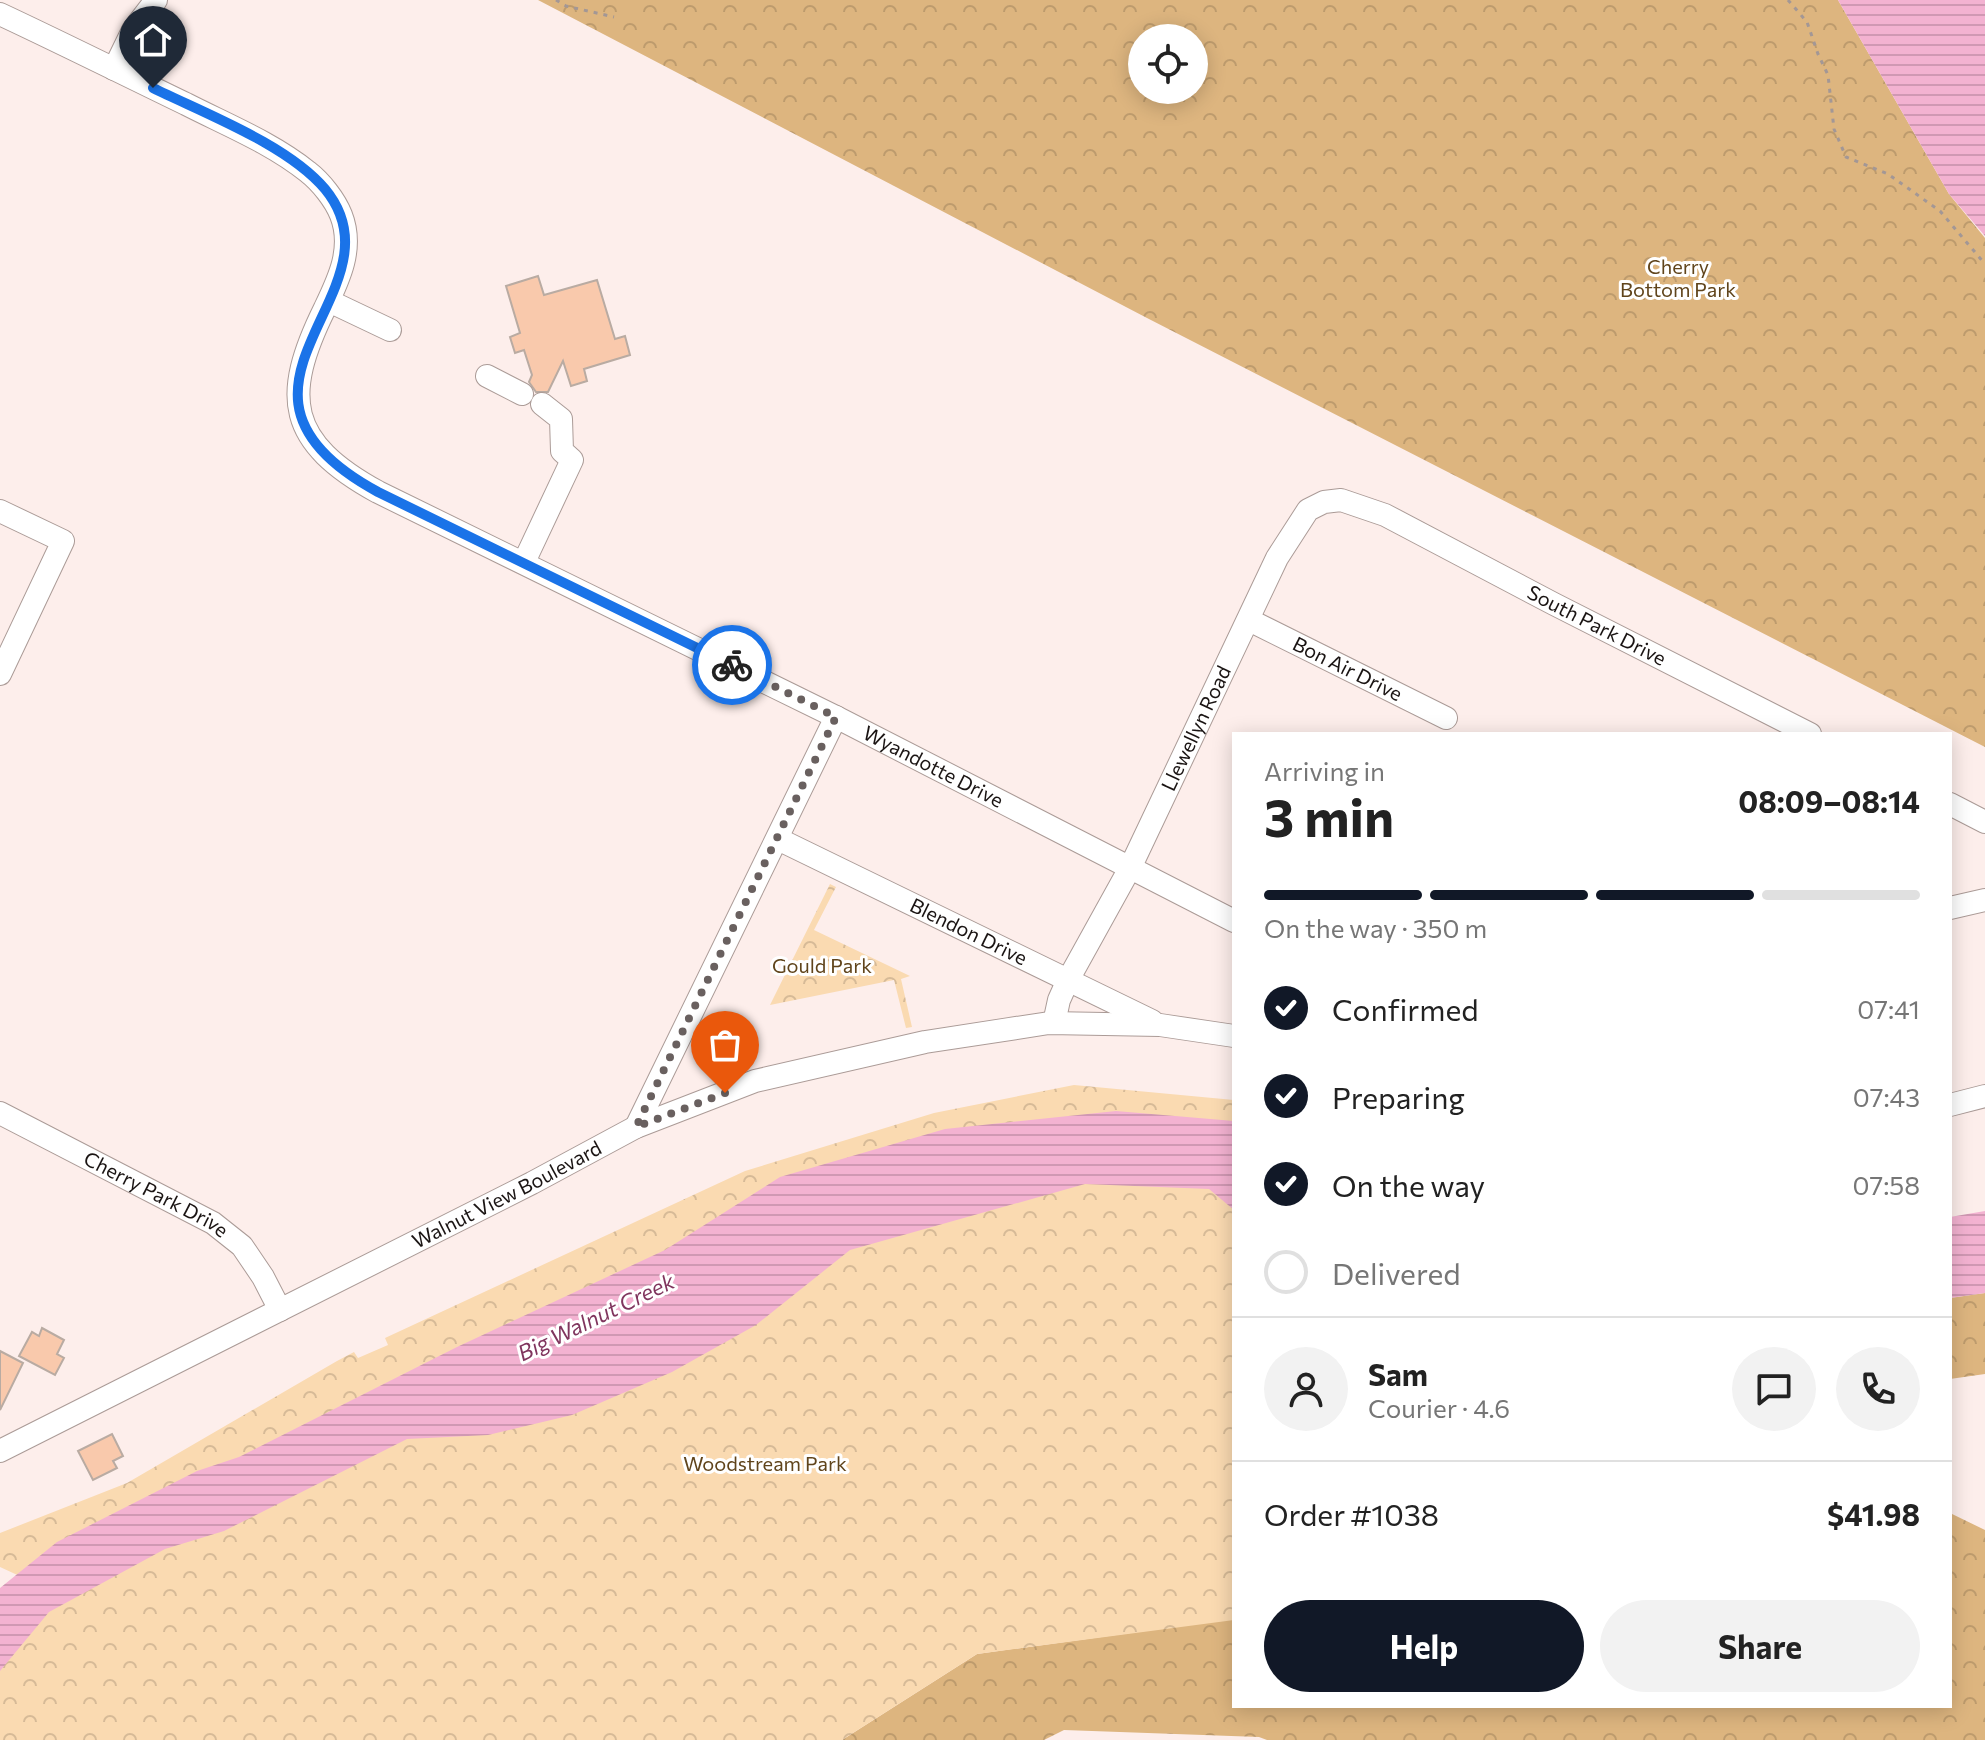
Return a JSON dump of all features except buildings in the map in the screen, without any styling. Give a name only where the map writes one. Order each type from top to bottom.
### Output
[{"type":"street","points":[[114,69],[133,30],[156,0]]},
{"type":"street","name":"Wyandotte Drive","points":[[0,14],[263,142],[310,173],[327,192],[342,216],[345,262],[309,341],[301,365],[297,395],[308,432],[318,448],[353,478],[836,717],[1232,920]]},
{"type":"street","points":[[329,301],[390,330]]},
{"type":"street","points":[[487,376],[532,399],[561,419],[562,451],[572,460],[524,562]]},
{"type":"street","name":"Llewellyn Road","points":[[1054,1023],[1068,980],[1130,868],[1277,558],[1308,510],[1324,502],[1341,500],[1385,515]]},
{"type":"street","points":[[0,511],[63,541],[0,674]]},
{"type":"street","name":"South Park Drive","points":[[1385,515],[1806,732]]},
{"type":"street","name":"Bon Air Drive","points":[[1249,620],[1446,718]]},
{"type":"street","points":[[636,1127],[836,717]]},
{"type":"street","points":[[1952,805],[1985,822]]},
{"type":"street","name":"Blendon Drive","points":[[778,839],[1160,1025]]},
{"type":"street","points":[[1952,908],[1985,900]]},
{"type":"street","name":"Walnut View Boulevard","points":[[0,1451],[636,1127],[755,1081],[925,1042],[1054,1023],[1160,1025],[1232,1036]]},
{"type":"street","points":[[1952,1104],[1985,1096]]},
{"type":"street","name":"Cherry Park Drive","points":[[0,1113],[213,1223],[242,1246],[280,1310]]},
{"type":"path","points":[[556,0],[566,6],[614,17]]},
{"type":"path","points":[[1788,0],[1807,22],[1828,75],[1834,129],[1846,157],[1888,174],[1940,211],[1985,264]]},
{"type":"green space","name":"Cherry Bottom Park","points":[[538,0],[1838,0],[1949,194],[1985,238],[1985,747],[1147,318]]},
{"type":"green space","name":"Gould Park","points":[[830,884],[836,887],[814,930],[910,976],[901,979],[912,1027],[906,1028],[894,980],[770,1005]]},
{"type":"green space","name":"Woodstream Park","points":[[1074,1085],[1232,1100],[1232,1620],[977,1654],[842,1740],[0,1740],[0,1616],[39,1585],[0,1567],[0,1533],[127,1483],[354,1352],[358,1358],[388,1345],[385,1338],[745,1171],[934,1113]]},
{"type":"green space","points":[[1985,1293],[1985,1374],[1952,1379],[1952,1298]]},
{"type":"green space","points":[[1952,1514],[1985,1530],[1985,1740],[1267,1740],[1259,1737],[1064,1730],[1044,1740],[842,1740],[977,1654],[1232,1619],[1232,1708],[1952,1708]]},
{"type":"water","points":[[1838,0],[1985,0],[1985,236],[1949,194]]},
{"type":"water","name":"Big Walnut Creek","points":[[1116,1111],[1232,1121],[1232,1208],[1209,1189],[1085,1184],[850,1250],[756,1325],[672,1372],[572,1415],[488,1435],[407,1439],[224,1531],[165,1549],[49,1612],[0,1671],[0,1588],[57,1542],[197,1471],[239,1457],[457,1347],[665,1250],[780,1177],[945,1129]]},
{"type":"water","points":[[1985,1211],[1985,1293],[1952,1298],[1952,1217]]},
{"type":"way so far","points":[[725,1093],[636,1127],[836,717],[732,665]]},
{"type":"route","points":[[153,88],[263,142],[310,173],[342,216],[345,262],[339,281],[309,341],[301,365],[297,395],[308,432],[332,462],[378,492],[732,665]]}]
